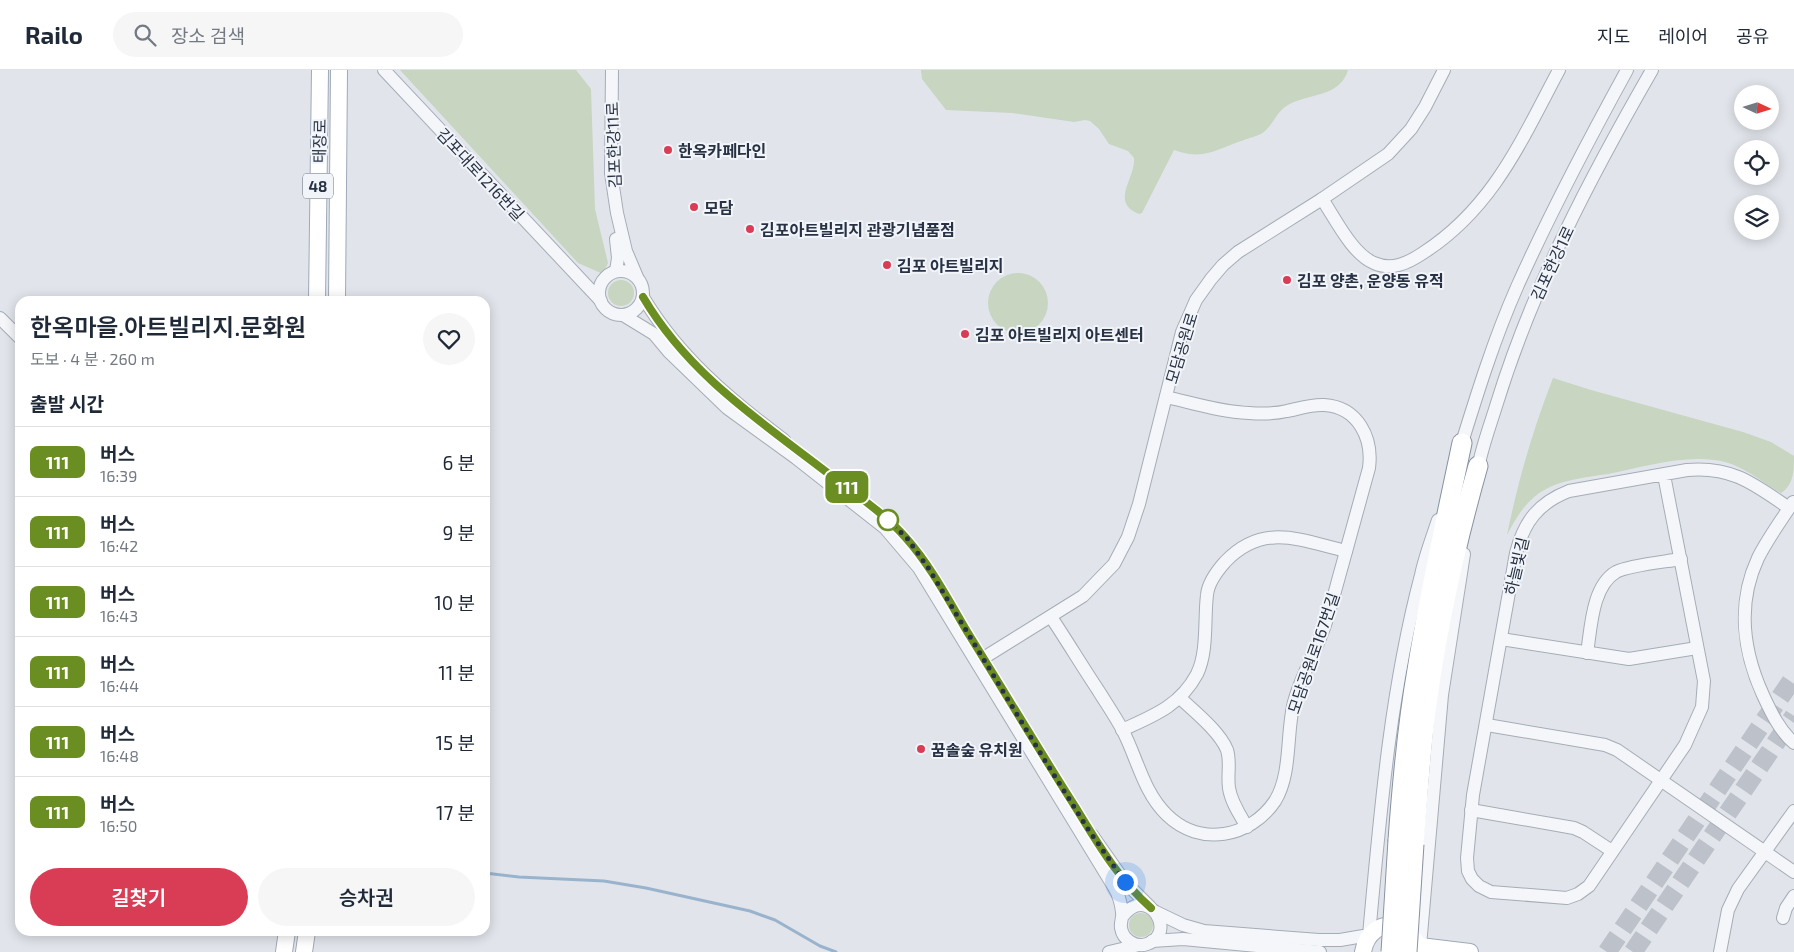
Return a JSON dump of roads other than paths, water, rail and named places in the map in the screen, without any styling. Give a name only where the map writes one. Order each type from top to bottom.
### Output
[{"type":"highway","points":[[1415,950],[1406,842],[1405,751],[1416,672],[1432,583],[1462,443]]},
{"type":"highway","points":[[1391,952],[1432,664],[1447,584],[1478,466]]},
{"type":"main road","name":"태장로","points":[[317,296],[320,70]]},
{"type":"main road","name":"태장로","points":[[337,296],[339,70]]},
{"type":"main road","points":[[1363,952],[1364,944],[1369,935],[1383,926],[1401,928],[1408,933],[1415,950],[1470,952]]},
{"type":"main road","points":[[284,952],[286,936]]},
{"type":"main road","points":[[304,952],[306,936]]},
{"type":"street","name":"김포대로1216번길","points":[[384,70],[601,301]]},
{"type":"street","name":"김포한강11로","points":[[610,70],[607,173],[618,251],[616,271]]},
{"type":"street","name":"김포한강11로","points":[[610,70],[611,172],[617,213],[626,251],[637,277]]},
{"type":"street","name":"모담공원로","points":[[981,660],[1078,600],[1093,588],[1121,553],[1140,504],[1182,332],[1196,300],[1211,279],[1238,252],[1322,199],[1382,158],[1401,142],[1425,107],[1444,70]]},
{"type":"street","points":[[1322,199],[1362,257],[1375,264],[1385,266],[1398,266],[1409,262],[1453,231],[1486,197],[1510,162],[1559,70]]},
{"type":"street","name":"김포한강1로","points":[[1369,935],[1380,818],[1392,724],[1405,645],[1421,574],[1488,364],[1516,288],[1561,194],[1627,70]]},
{"type":"street","name":"김포한강1로","points":[[1415,950],[1442,695],[1478,466],[1509,367],[1535,300],[1591,182],[1652,70]]},
{"type":"street","points":[[637,277],[631,272],[616,271],[609,274],[600,286],[601,301],[610,312],[624,315],[654,334],[668,352],[727,408],[804,464],[885,528],[920,568],[981,660],[1114,868],[1138,896],[1154,910],[1161,924],[1157,937],[1146,943],[1128,940],[1122,922],[1118,895],[1114,887],[981,660],[929,569],[907,538],[871,506],[744,410],[715,385],[658,322],[643,297],[641,284],[637,277]]},
{"type":"street","points":[[580,278],[591,280],[604,279]]},
{"type":"street","points":[[624,315],[636,309],[643,297]]},
{"type":"street","points":[[0,318],[15,333]]},
{"type":"street","name":"모담공원로167번길","points":[[1051,617],[1122,730],[1158,807],[1174,822],[1186,828],[1211,835],[1230,833],[1247,827],[1263,816],[1280,791],[1285,772],[1294,703],[1299,684],[1324,628],[1369,468],[1371,457],[1367,436],[1354,418],[1340,409],[1324,405],[1314,405],[1284,412],[1247,413],[1224,410],[1166,396]]},
{"type":"street","name":"하늘빛길","points":[[1664,475],[1704,681],[1702,707],[1685,746],[1589,886],[1578,894],[1566,898],[1490,892],[1479,886],[1472,879],[1468,871],[1467,858],[1471,810],[1520,535],[1537,510],[1557,496],[1570,492],[1664,475],[1704,468],[1736,475],[1792,504]]},
{"type":"street","points":[[1792,504],[1757,559],[1746,596],[1744,622],[1746,640],[1756,679],[1779,727],[1794,743]]},
{"type":"street","points":[[1122,730],[1162,712],[1180,698],[1196,675],[1201,662],[1208,590],[1217,572],[1229,558],[1247,545],[1278,536],[1346,551]]},
{"type":"street","points":[[1587,653],[1596,600],[1600,588],[1607,579],[1617,572],[1680,558]]},
{"type":"street","points":[[1502,639],[1629,659],[1697,648]]},
{"type":"street","points":[[1180,698],[1209,727],[1226,748],[1229,762],[1228,775],[1231,796],[1247,827]]},
{"type":"street","points":[[1486,725],[1605,745],[1617,750],[1794,872]]},
{"type":"street","points":[[1471,810],[1574,828],[1584,832],[1612,852]]},
{"type":"street","points":[[1720,952],[1728,910],[1738,889],[1794,812]]},
{"type":"street","points":[[1783,918],[1786,908],[1794,896]]},
{"type":"street","points":[[1104,952],[1113,943],[1122,922],[1132,906],[1145,905],[1183,925],[1204,931],[1319,940],[1340,940],[1369,935]]},
{"type":"street","points":[[1109,952],[1146,943],[1183,939],[1320,952]]},
{"type":"waterway","points":[[490,874],[519,877],[604,881],[646,888],[750,911],[775,920],[820,946],[836,952]]},
{"type":"tunnel","points":[[1607,952],[1794,677]]},
{"type":"tunnel","points":[[1633,952],[1794,716]]},
{"type":"place","name":"한옥카페다인","points":[[668,150]]},
{"type":"place","name":"모담","points":[[694,207]]},
{"type":"place","name":"김포아트빌리지 관광기념품점","points":[[750,229]]},
{"type":"place","name":"김포 아트빌리지","points":[[887,265]]},
{"type":"place","name":"김포 양촌, 운양동 유적","points":[[1287,280]]},
{"type":"place","name":"김포 아트빌리지 아트센터","points":[[965,334]]},
{"type":"place","name":"꿈솔숲 유치원","points":[[921,749]]}]
